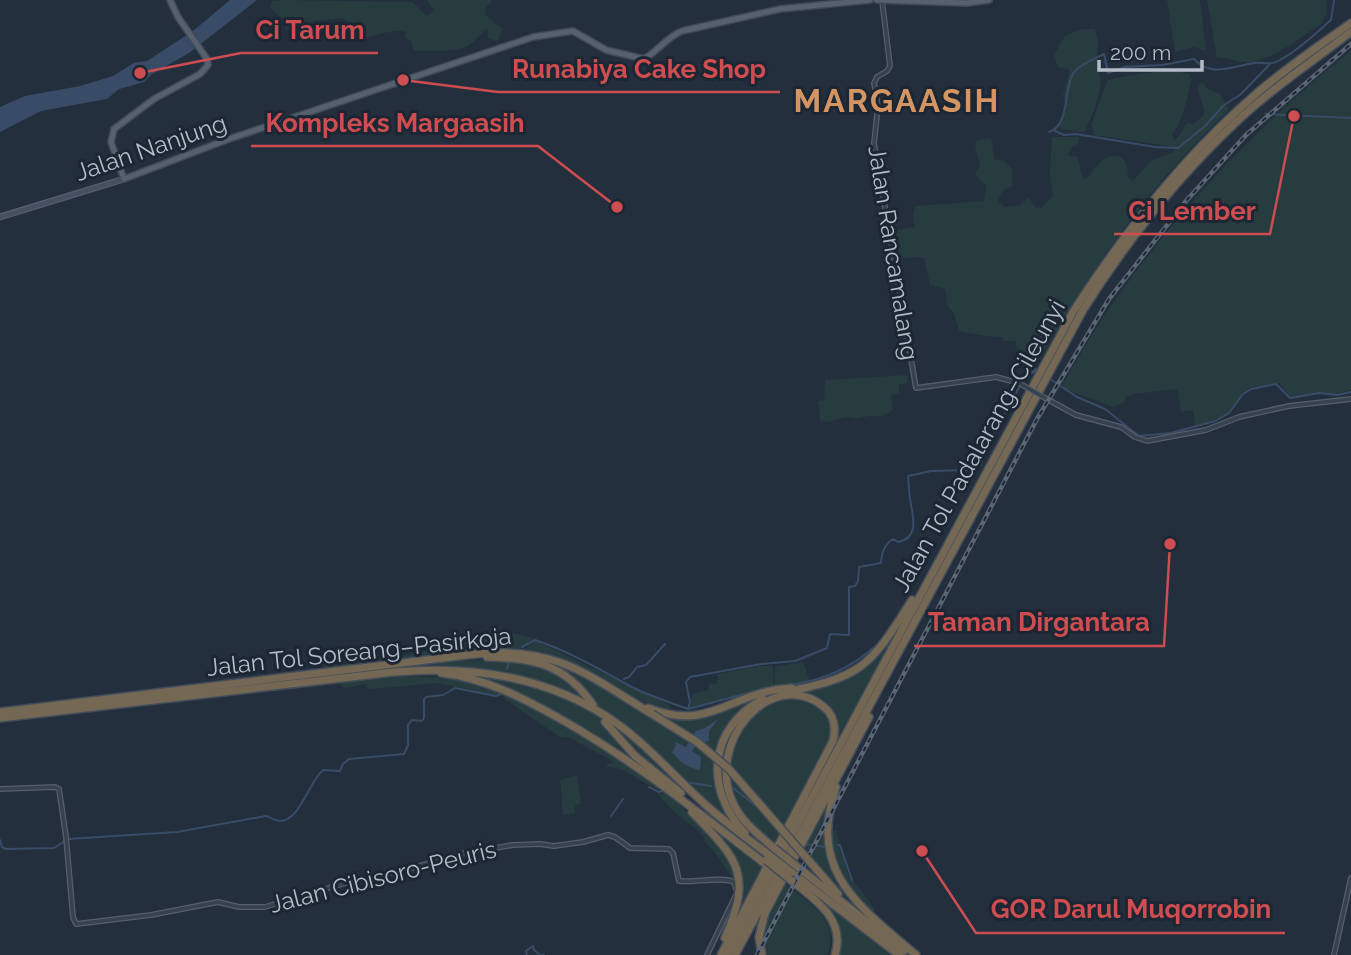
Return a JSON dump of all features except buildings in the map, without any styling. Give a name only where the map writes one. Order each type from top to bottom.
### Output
[{"type":"highway","name":"Jalan Tol Padalarang–Cileunyi","points":[[727,955],[1073,312],[1126,233],[1173,176],[1228,119],[1280,75],[1351,23]]},
{"type":"highway","name":"Jalan Tol Padalarang–Cileunyi","points":[[735,955],[1083,310],[1111,266],[1140,226],[1197,160],[1287,79],[1351,32]]},
{"type":"highway","points":[[832,955],[834,937],[829,921],[738,825],[723,800],[718,774],[721,747],[733,724],[755,704],[776,695],[823,685],[847,676],[873,657],[937,562]]},
{"type":"highway","points":[[762,955],[759,937],[765,913],[852,751],[913,627]]},
{"type":"highway","name":"Jalan Tol Soreang–Pasirkoja","points":[[0,712],[497,652],[530,653],[569,665],[652,712],[697,742],[729,769],[870,928]]},
{"type":"highway","points":[[434,660],[493,657],[542,664],[570,678],[593,705]]},
{"type":"highway","name":"Jalan Tol Soreang–Pasirkoja","points":[[0,718],[435,669],[475,670],[529,681],[589,706],[621,726],[645,745],[693,793],[768,856],[793,868],[870,928]]},
{"type":"highway","points":[[394,672],[450,674],[492,685],[537,706],[636,761],[678,795],[725,849],[738,873],[739,897],[719,955]]},
{"type":"highway","points":[[652,712],[697,717],[749,695],[777,688],[823,685]]},
{"type":"highway","points":[[719,955],[833,741],[835,725],[830,713],[819,703],[804,697],[780,698],[755,710],[739,726],[727,754],[726,779],[733,804],[768,856]]},
{"type":"highway","points":[[605,722],[636,761],[661,783],[768,856],[793,868]]},
{"type":"highway","points":[[852,751],[838,783],[829,814],[828,838],[833,864],[840,881],[854,900],[916,955]]},
{"type":"highway","points":[[870,928],[899,955]]},
{"type":"highway","points":[[870,928],[909,955]]},
{"type":"main road","points":[[124,179],[111,142],[114,129],[154,99],[205,71],[208,65],[204,53],[170,0]]},
{"type":"main road","name":"Jalan Nanjung","points":[[0,217],[124,179],[226,140],[533,37],[573,32],[606,50],[640,59],[681,31],[780,9],[870,0]]},
{"type":"main road","points":[[877,0],[967,4],[989,0]]},
{"type":"street","name":"Jalan Rancamalang","points":[[882,0],[890,66],[875,80],[878,106],[874,135],[916,388],[996,377],[1019,383],[1076,415],[1121,427],[1135,437],[1147,441],[1206,430],[1239,417],[1289,405],[1351,399]]},
{"type":"street","name":"Jalan Cibisoro-Peuris","points":[[0,789],[57,788],[60,792],[73,921],[76,924],[151,915],[218,902],[239,907],[265,906],[331,886],[479,850],[513,845],[564,845],[611,836],[630,848],[669,849],[673,853],[678,879],[682,882],[728,879],[734,882],[735,898],[707,955]]},
{"type":"street","points":[[1334,955],[1351,878]]},
{"type":"green space","points":[[427,0],[492,0],[485,9],[486,16],[503,29],[497,41],[488,38],[487,28],[465,47],[414,51],[411,41],[405,38],[406,32],[390,32],[363,38],[360,25],[349,25],[343,18],[313,21],[309,29],[299,31],[286,29],[282,18],[270,8],[272,1],[412,2],[427,16],[434,11]]},
{"type":"green space","points":[[1167,0],[1200,0],[1206,51],[1194,47],[1175,52]]},
{"type":"green space","points":[[1207,0],[1327,0],[1326,14],[1321,24],[1278,52],[1259,60],[1245,62],[1217,58]]},
{"type":"green space","points":[[1081,29],[1095,29],[1101,84],[1085,132],[1059,127],[1066,110],[1063,95],[1070,70],[1058,67],[1054,55],[1065,36]]},
{"type":"green space","points":[[1351,51],[1351,390],[1294,397],[1288,395],[1280,383],[1252,387],[1243,392],[1227,414],[1195,426],[1193,410],[1181,412],[1178,389],[1133,394],[1126,396],[1125,402],[1113,407],[1065,389],[1062,385],[1104,316],[1187,208],[1249,141]]},
{"type":"green space","points":[[1173,70],[1188,74],[1192,79],[1182,115],[1172,134],[1174,140],[1187,123],[1193,124],[1204,115],[1198,91],[1199,84],[1204,83],[1207,89],[1220,94],[1229,110],[1172,169],[1123,230],[1079,294],[1037,364],[1019,356],[1015,341],[1003,341],[1002,337],[959,331],[953,311],[948,307],[945,289],[930,285],[924,257],[899,258],[892,231],[915,227],[913,214],[916,206],[984,201],[986,186],[975,174],[980,166],[975,147],[977,141],[988,138],[992,140],[994,159],[1005,161],[1012,170],[1012,186],[1003,191],[998,200],[1004,207],[1019,206],[1028,197],[1036,208],[1042,207],[1053,196],[1050,173],[1052,137],[1079,137],[1079,143],[1072,147],[1068,155],[1078,157],[1084,179],[1090,176],[1100,162],[1119,156],[1127,167],[1128,177],[1133,181],[1151,161],[1175,151],[1175,147],[1094,135],[1091,125],[1107,81]]},
{"type":"green space","points":[[907,375],[908,383],[899,385],[899,393],[891,395],[893,410],[883,416],[856,419],[845,417],[828,422],[820,420],[818,401],[824,400],[825,380]]},
{"type":"green space","points":[[495,629],[534,638],[519,649],[497,648],[326,668],[319,662],[352,664],[446,648]]},
{"type":"green space","points":[[536,641],[660,700],[670,706],[669,712],[563,661],[524,649]]},
{"type":"green space","points":[[887,648],[835,743],[837,720],[803,693],[827,687],[849,677]]},
{"type":"green space","points":[[542,658],[563,666],[651,717],[654,713],[674,718],[702,717],[768,693],[769,695],[756,700],[736,716],[715,763],[715,787],[731,824],[615,719],[513,675],[431,665],[457,661],[533,664],[559,672],[590,702],[597,705],[574,678]]},
{"type":"green space","points":[[803,662],[810,681],[775,685],[775,667]]},
{"type":"green space","points":[[773,666],[774,686],[758,689],[730,701],[728,697],[690,708],[692,694],[709,690],[709,683],[717,684],[718,674]]},
{"type":"green space","points":[[454,673],[509,678],[563,696],[597,713],[620,747],[635,760],[519,692],[502,684]]},
{"type":"green space","points":[[404,676],[459,679],[503,692],[496,695],[435,683],[373,689],[367,688],[366,684],[344,688],[339,683],[310,688],[310,685]]},
{"type":"green space","points":[[506,694],[596,743],[663,790],[622,770],[607,767],[607,764],[614,762],[570,738],[560,737],[503,698]]},
{"type":"green space","points":[[793,698],[815,704],[832,720],[831,737],[786,830],[728,766],[742,729],[749,720],[767,706]]},
{"type":"green space","points":[[612,723],[675,780],[671,782],[643,761],[613,729]]},
{"type":"green space","points":[[577,775],[581,803],[575,806],[575,813],[565,815],[560,780]]},
{"type":"green space","points":[[729,777],[782,836],[777,845],[746,816],[736,799]]},
{"type":"green space","points":[[676,783],[689,794],[681,790],[673,798],[729,857],[737,877],[735,882],[705,842],[703,835],[670,808],[657,793],[662,794]]},
{"type":"green space","points":[[830,796],[828,848],[846,899],[802,849]]},
{"type":"green space","points":[[699,817],[764,868],[736,919],[743,886],[739,866],[728,848]]},
{"type":"green space","points":[[831,831],[836,831],[848,874],[875,909],[874,912],[856,897],[843,877]]},
{"type":"green space","points":[[783,883],[820,913],[826,922],[830,932],[827,955],[766,955],[763,945],[764,927]]},
{"type":"green space","points":[[819,899],[894,955],[838,955],[841,939],[838,925]]},
{"type":"water","points":[[230,0],[257,0],[189,53],[152,74],[144,82],[119,89],[107,99],[41,111],[0,132],[0,107],[25,96],[80,86],[113,76],[134,63],[147,61],[193,31]]},
{"type":"water","points":[[718,719],[709,731],[709,740],[698,743],[692,751],[701,757],[700,770],[684,764],[672,752],[675,742],[686,747],[696,731]]},
{"type":"waterway","points":[[1049,132],[1061,122],[1074,72],[1104,54],[1108,73],[1125,67],[1162,65],[1194,59],[1201,65],[1215,69],[1273,63],[1294,51],[1331,20],[1334,0]]},
{"type":"waterway","points":[[1055,131],[1064,135],[1076,134],[1155,147],[1178,148],[1205,126],[1224,105],[1240,95],[1269,65]]},
{"type":"waterway","points":[[1266,114],[1351,118]]},
{"type":"waterway","points":[[1027,373],[1034,370]]},
{"type":"waterway","points":[[522,647],[535,640],[548,644],[639,690],[688,709],[690,702],[686,682],[690,677],[761,664],[795,661],[827,648],[830,634],[849,635],[849,587],[855,586],[858,581],[859,567],[881,563],[887,544],[893,539],[898,542],[904,540],[912,532],[908,476],[931,471],[969,470],[981,465],[985,444],[993,435],[1027,373]]},
{"type":"waterway","points":[[1050,379],[1077,397],[1105,409],[1139,436],[1171,433],[1215,421],[1229,413],[1243,394],[1251,389],[1276,384],[1290,398],[1319,393],[1337,395],[1351,392]]},
{"type":"waterway","points":[[624,679],[637,667],[646,665],[665,644]]},
{"type":"waterway","points":[[789,685],[837,672],[878,644]]},
{"type":"waterway","points":[[507,669],[509,662]]},
{"type":"waterway","points":[[688,709],[770,687]]},
{"type":"waterway","points":[[0,840],[2,847],[6,849],[54,848],[68,839],[177,832],[266,816],[281,821],[288,819],[323,770],[340,771],[349,759],[404,754],[408,745],[408,725],[412,720],[422,721],[424,718],[426,697],[443,695],[455,688],[496,696],[504,693]]},
{"type":"waterway","points":[[685,782],[711,786]]},
{"type":"waterway","points":[[649,787],[659,792],[665,790]]},
{"type":"waterway","points":[[733,788],[760,809]]},
{"type":"waterway","points":[[611,816],[623,799]]},
{"type":"waterway","points":[[805,844],[825,847]]},
{"type":"waterway","points":[[838,845],[852,880]]},
{"type":"waterway","points":[[527,955],[526,951],[533,946],[540,955]]},
{"type":"railway","points":[[757,955],[1037,419],[1109,299],[1186,201],[1246,135],[1351,44]]},
{"type":"place","name":"Ci Tarum","points":[[140,73]]},
{"type":"place","name":"Runabiya Cake Shop","points":[[403,80]]},
{"type":"place","name":"Ci Lember","points":[[1294,116]]},
{"type":"place","name":"Kompleks Margaasih","points":[[617,207]]},
{"type":"place","name":"Taman Dirgantara","points":[[1170,544]]},
{"type":"place","name":"GOR Darul Muqorrobin","points":[[922,851]]},
{"type":"district","name":"MARGAASIH","points":[[897,101]]}]
